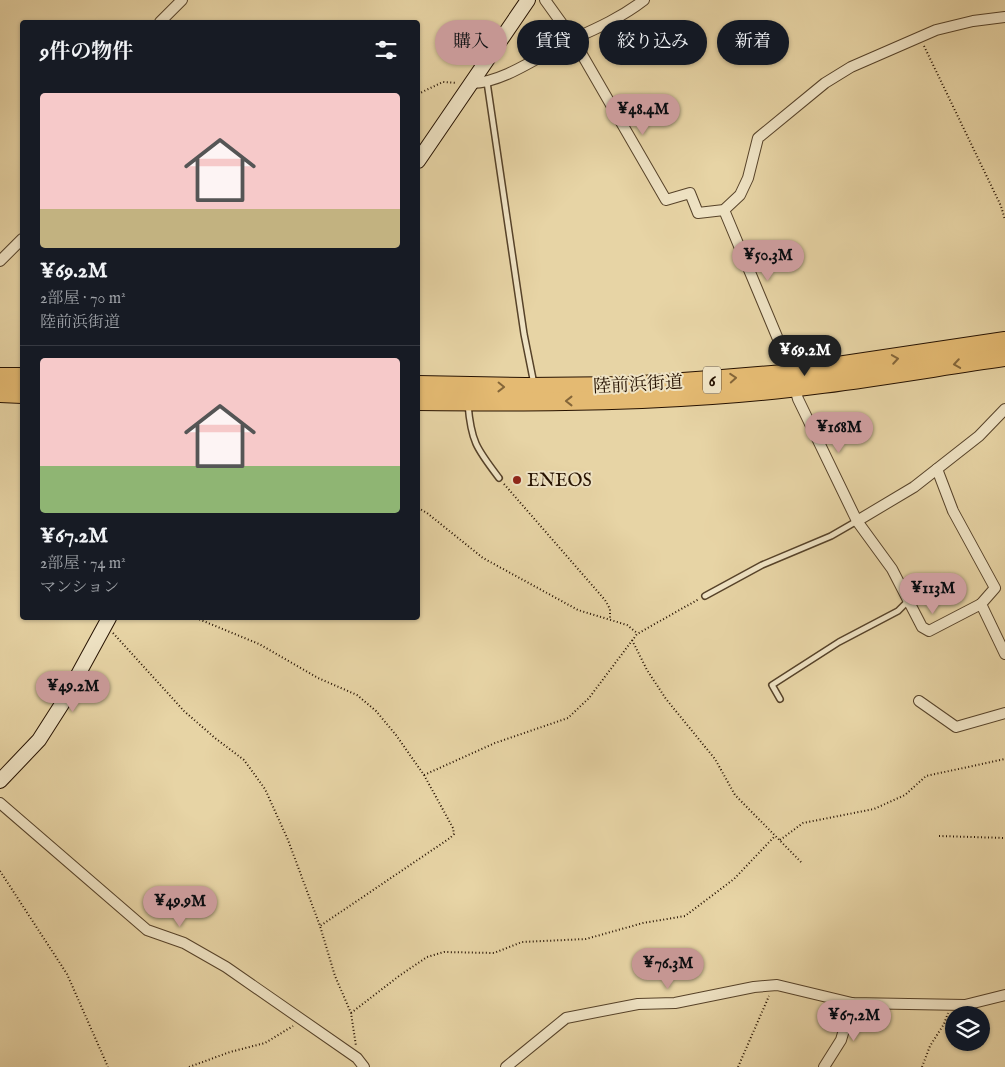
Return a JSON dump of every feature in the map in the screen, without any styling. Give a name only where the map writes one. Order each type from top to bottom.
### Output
[{"type":"highway","name":"陸前浜街道","points":[[420,385],[468,394],[589,402],[713,395],[1005,341]]},
{"type":"highway","name":"陸前浜街道","points":[[420,401],[535,387],[628,386],[793,380],[1005,357]]},
{"type":"highway","points":[[0,376],[20,377]]},
{"type":"highway","points":[[0,393],[20,394]]},
{"type":"street","points":[[162,20],[182,0]]},
{"type":"street","points":[[420,158],[528,0]]},
{"type":"street","points":[[545,0],[559,20]]},
{"type":"street","points":[[589,33],[644,0]]},
{"type":"street","points":[[588,65],[666,200],[690,193],[698,213],[724,210],[740,195],[748,178],[758,138],[832,79],[851,67],[950,26],[1005,16]]},
{"type":"street","points":[[471,83],[487,82],[521,65]]},
{"type":"street","points":[[724,210],[793,380],[798,399],[857,521],[892,569],[922,627],[929,631],[981,604],[995,588],[953,512],[937,469]]},
{"type":"street","points":[[0,261],[20,241]]},
{"type":"street","points":[[857,521],[914,488],[979,436],[1005,409]]},
{"type":"street","points":[[981,604],[1004,648]]},
{"type":"street","points":[[0,781],[39,740],[62,704],[107,621]]},
{"type":"street","points":[[919,701],[956,726],[1005,713]]},
{"type":"street","points":[[0,803],[147,930],[184,943],[209,957],[357,1058],[364,1067]]},
{"type":"street","points":[[506,1067],[566,1018],[620,1007],[675,1002],[773,985],[852,1002],[965,1004],[1005,995]]},
{"type":"street","points":[[824,1067],[841,1040],[852,1002]]},
{"type":"lane","points":[[487,82],[524,334],[535,387]]},
{"type":"lane","points":[[468,394],[470,424],[476,449],[499,478]]},
{"type":"lane","points":[[705,596],[762,565],[831,536],[857,521]]},
{"type":"lane","points":[[780,699],[772,685],[839,642],[898,611],[909,600]]},
{"type":"path","points":[[920,38],[1001,206],[1005,220]]},
{"type":"path","points":[[420,93],[443,82],[471,83]]},
{"type":"path","points":[[499,478],[605,600],[610,609],[610,620]]},
{"type":"path","points":[[420,509],[483,558],[578,610],[628,625],[638,634]]},
{"type":"path","points":[[424,775],[495,743],[568,718],[589,698],[638,634],[705,596]]},
{"type":"path","points":[[201,620],[259,644],[318,678],[357,695],[376,711],[396,735],[424,775],[453,828],[454,834],[320,926]]},
{"type":"path","points":[[107,621],[184,711],[244,760],[265,789],[288,840],[320,926],[335,976],[351,1012],[356,1036],[357,1058]]},
{"type":"path","points":[[632,640],[647,670],[715,759],[735,795],[802,863]]},
{"type":"path","points":[[780,840],[803,823],[874,809],[904,795],[926,776],[1005,759]]},
{"type":"path","points":[[351,1012],[399,976],[427,958],[444,952],[494,953],[522,942],[586,939],[643,923],[685,916],[734,879],[775,836]]},
{"type":"path","points":[[939,836],[1005,838]]},
{"type":"path","points":[[0,871],[67,974],[108,1067]]},
{"type":"path","points":[[738,1067],[773,985]]},
{"type":"path","points":[[922,1067],[930,1046],[944,1024],[951,1004]]},
{"type":"path","points":[[189,1067],[265,1042],[302,1021]]},
{"type":"place","name":"ENEOS","points":[[517,480]]}]
